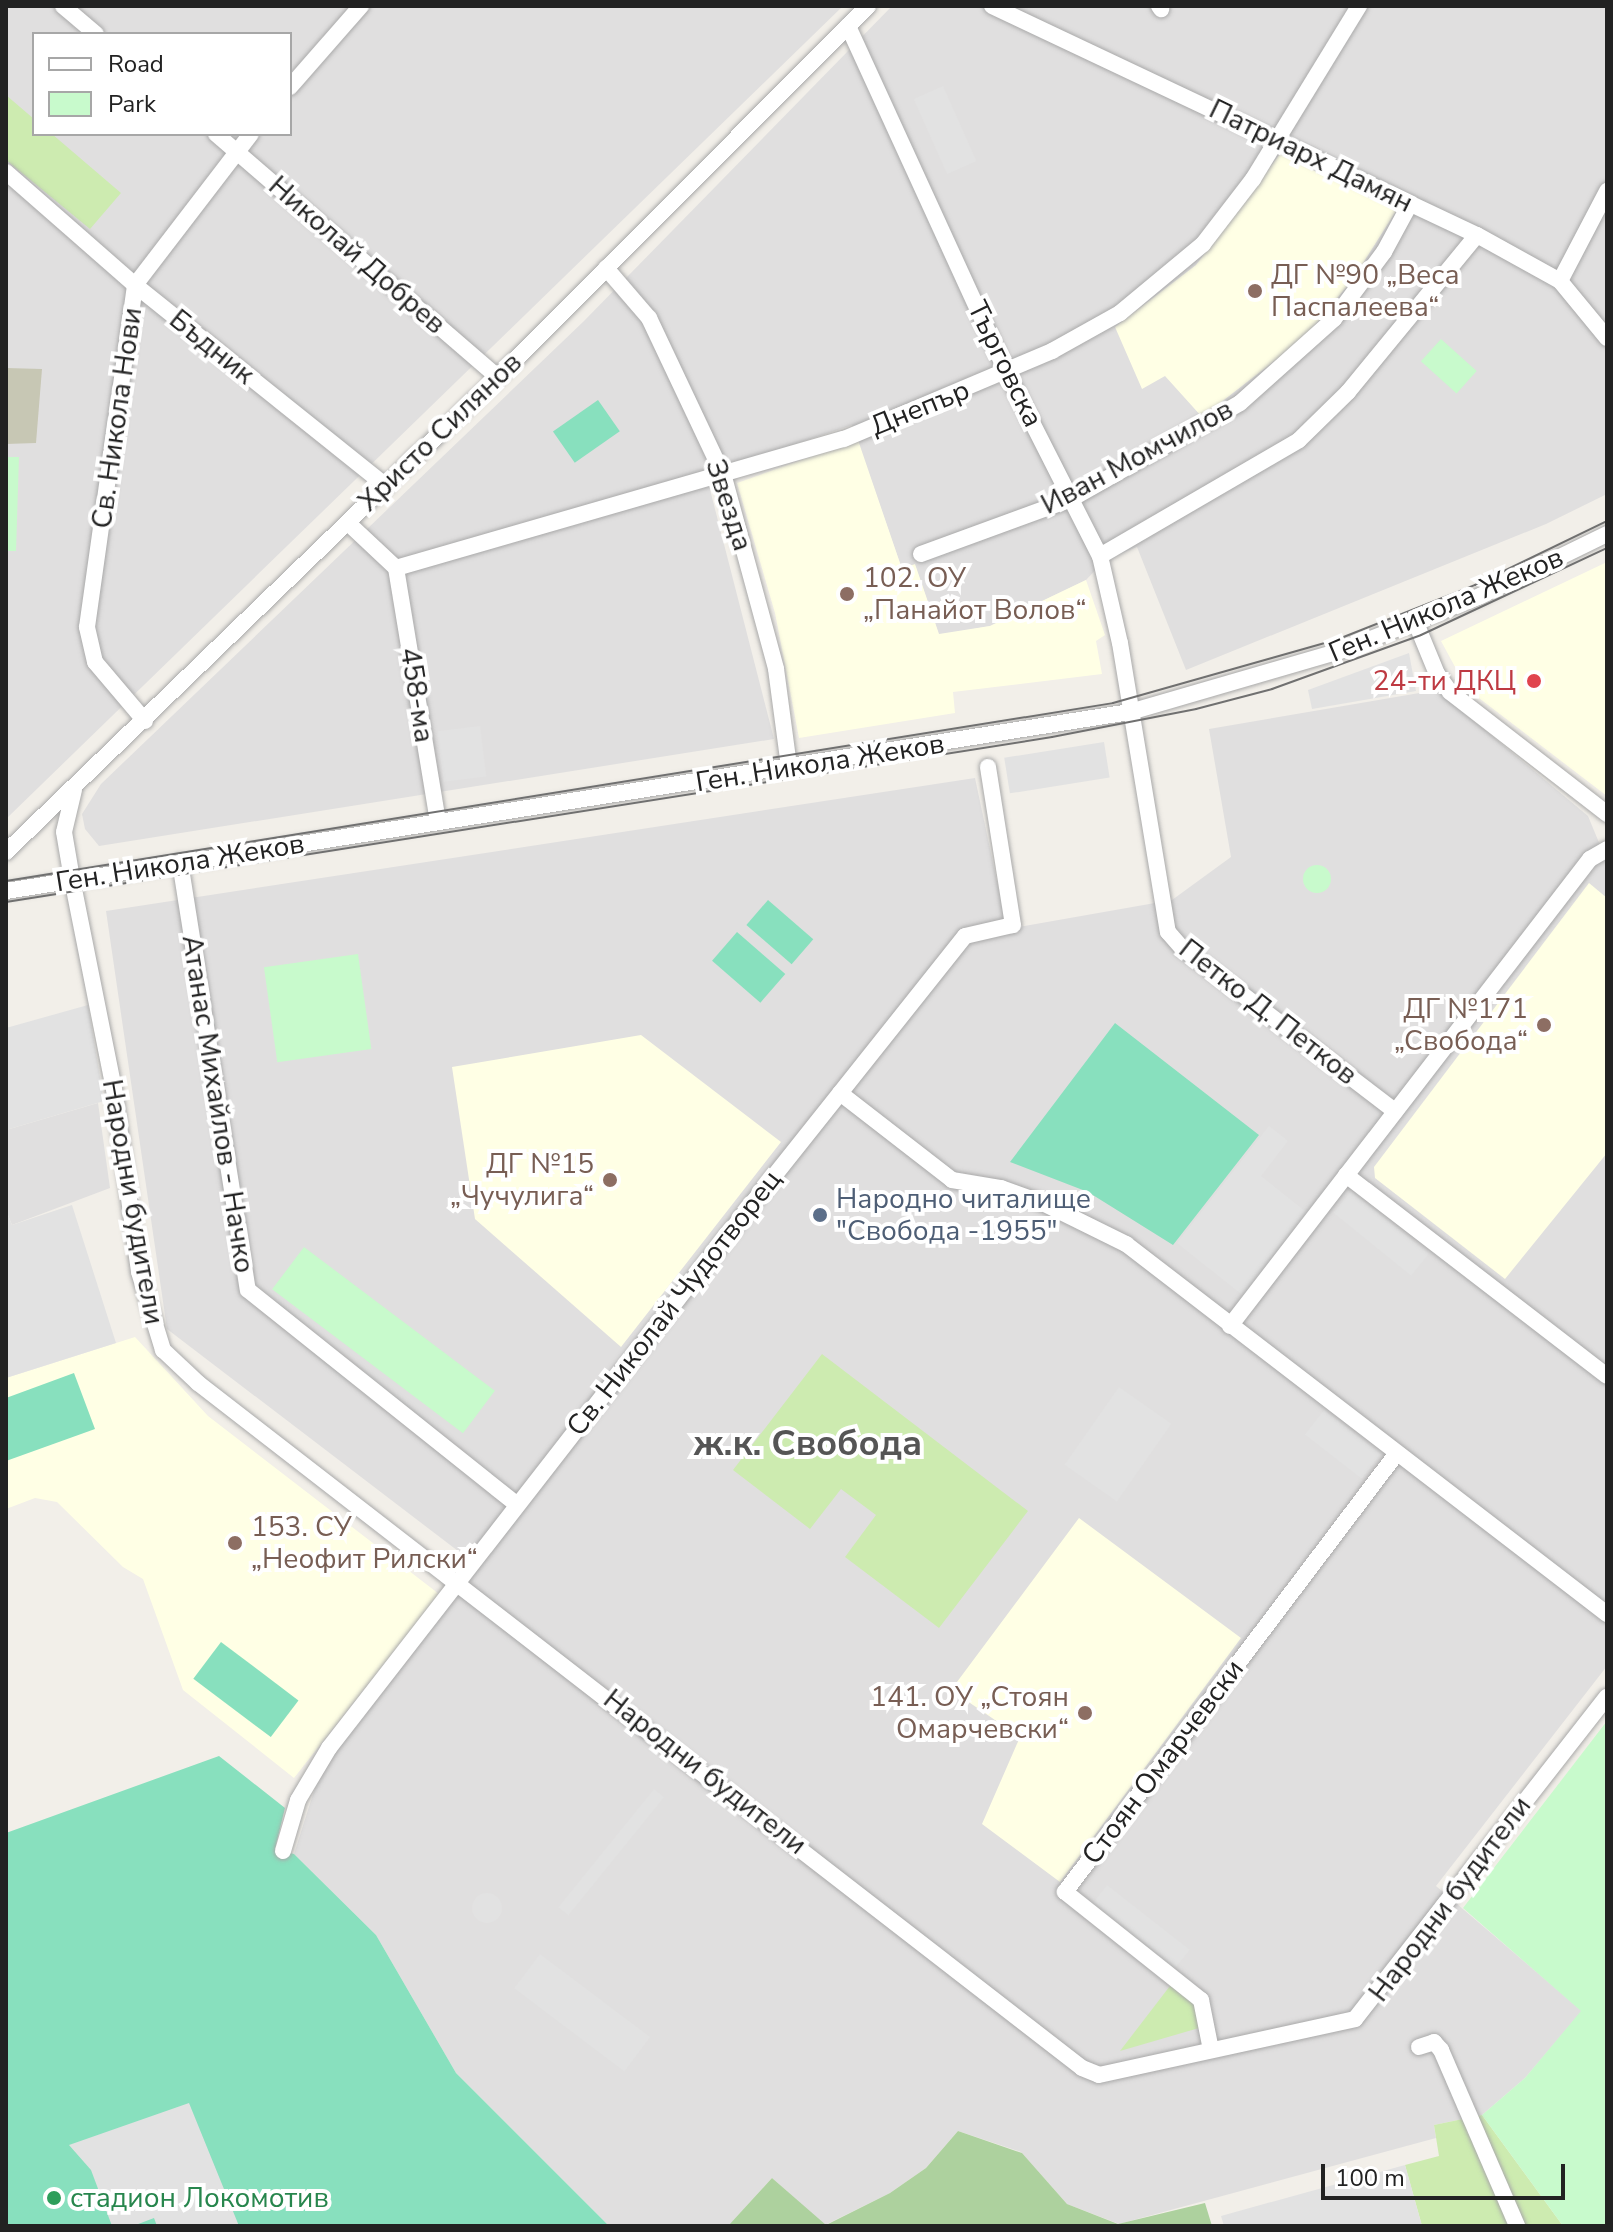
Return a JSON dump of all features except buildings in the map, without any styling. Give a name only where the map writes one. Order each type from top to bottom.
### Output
[{"type":"street","points":[[63,6],[94,32]]},
{"type":"street","points":[[292,85],[361,6]]},
{"type":"street","name":"Христо Силянов","points":[[6,852],[74,790],[498,377],[868,6]]},
{"type":"street","name":"Патриарх Дамян","points":[[992,6],[1279,138],[1477,235],[1560,281],[1607,338]]},
{"type":"street","name":"Днепър","points":[[396,568],[724,477],[844,439],[1007,373],[1120,313],[1181,266],[1226,216],[1279,138],[1359,6]]},
{"type":"street","name":"Търговска","points":[[848,26],[1007,373],[1100,556],[1130,712]]},
{"type":"street","name":"Николай Добрев","points":[[218,136],[498,377]]},
{"type":"street","name":"Св. Никола Нови","points":[[145,721],[95,662],[87,637],[135,285],[249,136]]},
{"type":"street","name":"Бъдник","points":[[6,172],[135,285],[386,486]]},
{"type":"street","points":[[1560,281],[1607,191]]},
{"type":"street","name":"Иван Момчилов","points":[[921,554],[1071,499],[1197,430],[1282,370],[1359,288],[1410,204]]},
{"type":"street","points":[[1100,556],[1299,440],[1348,392],[1477,235]]},
{"type":"street","name":"Звезда","points":[[606,268],[649,318],[724,477],[776,669],[789,767]]},
{"type":"street","points":[[348,523],[396,568]]},
{"type":"street","name":"Ген. Никола Жеков","points":[[6,891],[1130,712],[1268,676],[1416,623],[1607,534]]},
{"type":"street","name":"458-ма","points":[[396,568],[438,822]]},
{"type":"street","points":[[1416,623],[1437,674],[1450,692],[1607,814]]},
{"type":"street","name":"Петко Д. Петков","points":[[1130,712],[1168,932],[1183,949],[1395,1111]]},
{"type":"street","name":"Св. Николай Чудотворец","points":[[283,1851],[298,1800],[329,1748],[840,1093],[965,936],[1013,925],[988,767]]},
{"type":"street","points":[[72,879],[64,832],[74,790]]},
{"type":"street","points":[[1230,1326],[1590,859],[1607,849]]},
{"type":"street","name":"Атанас Михайлов - Начко","points":[[180,862],[248,1290],[517,1505]]},
{"type":"street","name":"Народни будители","points":[[72,879],[114,1089],[139,1272],[163,1350],[198,1383],[459,1581],[1082,2068],[1099,2075],[1355,2019],[1368,2008],[1607,1697]]},
{"type":"street","points":[[840,1093],[952,1180],[1001,1188],[1089,1224],[1126,1244],[1607,1614]]},
{"type":"street","points":[[1346,1175],[1607,1376]]},
{"type":"street","name":"Стоян Омарчевски","points":[[1211,2050],[1201,2000],[1065,1892],[1397,1453]]},
{"type":"street","points":[[1419,2047],[1434,2042],[1441,2050],[1517,2226]]},
{"type":"shaded area","points":[[6,6],[843,6],[6,819]]},
{"type":"shaded area","points":[[892,6],[1607,6],[1607,494],[1546,524],[1186,670],[1137,547],[1105,560],[1086,580],[990,626],[939,635],[915,565],[902,569],[852,425],[706,474],[774,739],[99,846],[85,829],[82,814],[101,784],[584,321]]},
{"type":"shaded area","points":[[943,86],[976,161],[947,174],[914,99]]},
{"type":"shaded area","name":"ДГ №90 „Веса Паспалеева“","points":[[1280,154],[1396,211],[1353,279],[1305,337],[1202,417],[1165,376],[1142,389],[1115,327],[1196,265]]},
{"type":"shaded area","points":[[6,368],[42,369],[36,443],[6,444]]},
{"type":"shaded area","name":"102. ОУ „Панайот Волов“","points":[[858,440],[902,569],[915,564],[939,634],[990,626],[1086,580],[1105,635],[1096,641],[1102,674],[953,692],[955,713],[799,738],[775,613],[737,483]]},
{"type":"shaded area","name":"24-ти ДКЦ","points":[[1607,562],[1607,796],[1467,689],[1441,641]]},
{"type":"shaded area","points":[[1409,653],[1416,691],[1312,709],[1308,690]]},
{"type":"shaded area","points":[[1437,690],[1588,816],[1607,862],[1607,1666],[1436,1886],[1582,2011],[1525,2078],[1482,2115],[1434,2125],[1436,2138],[1119,2224],[1067,2204],[1021,2152],[958,2131],[926,2168],[890,2193],[825,2225],[772,2178],[728,2226],[609,2226],[456,2073],[376,1935],[294,1854],[321,1769],[479,1567],[167,1329],[106,911],[975,778],[1007,929],[1172,900],[1231,857],[1209,729]]},
{"type":"shaded area","points":[[480,726],[486,777],[444,782],[437,731]]},
{"type":"shaded area","points":[[1104,742],[1110,778],[1010,793],[1004,758]]},
{"type":"shaded area","name":"ДГ №171 „Свобода“","points":[[1589,883],[1607,898],[1607,1153],[1505,1279],[1375,1178],[1374,1167]]},
{"type":"shaded area","points":[[88,1005],[104,1101],[6,1130],[6,1028]]},
{"type":"shaded area","name":"ДГ №15 „Чучулига“","points":[[641,1035],[781,1142],[621,1347],[475,1219],[452,1067]]},
{"type":"shaded area","points":[[98,1103],[110,1188],[12,1225],[6,1210],[6,1130]]},
{"type":"shaded area","points":[[1269,1126],[1288,1141],[1261,1176],[1310,1215],[1245,1297],[1177,1243]]},
{"type":"shaded area","points":[[1351,1191],[1429,1254],[1411,1276],[1333,1213]]},
{"type":"shaded area","points":[[72,1205],[116,1343],[6,1378],[6,1210],[12,1225]]},
{"type":"shaded area","name":"153. СУ „Неофит Рилски“","points":[[135,1337],[208,1416],[439,1594],[294,1778],[183,1690],[143,1579],[123,1567],[57,1502],[35,1498],[6,1509],[6,1378]]},
{"type":"shaded area","points":[[1119,1387],[1171,1424],[1117,1502],[1065,1465]]},
{"type":"shaded area","points":[[1324,1410],[1381,1454],[1362,1479],[1305,1434]]},
{"type":"shaded area","name":"141. ОУ „Стоян Омарчевски“","points":[[1079,1518],[1241,1638],[1060,1882],[982,1824],[1020,1737],[951,1690]]},
{"type":"shaded area","points":[[654,1789],[664,1797],[568,1915],[558,1907]]},
{"type":"shaded area","points":[[1107,1885],[1190,1950],[1171,1974],[1088,1909]]},
{"type":"shaded area","points":[[487,1893],[493,1894],[501,1902],[501,1914],[493,1922],[487,1923],[481,1922],[473,1914],[472,1908],[473,1902],[481,1894]]},
{"type":"shaded area","points":[[540,1954],[650,2037],[624,2071],[514,1988]]},
{"type":"shaded area","points":[[189,2103],[239,2226],[157,2226],[154,2218],[133,2226],[112,2226],[91,2170],[69,2145]]},
{"type":"shaded area","points":[[1405,2165],[1422,2226],[1224,2226],[1221,2216]]},
{"type":"green space","points":[[6,95],[32,117],[32,136],[54,136],[121,193],[90,229],[6,160]]},
{"type":"green space","points":[[1441,339],[1477,371],[1457,393],[1421,361]]},
{"type":"green space","points":[[598,400],[620,431],[575,463],[553,432]]},
{"type":"green space","points":[[6,457],[19,457],[16,551],[6,551]]},
{"type":"green space","points":[[1317,865],[1327,869],[1331,879],[1327,889],[1317,893],[1307,889],[1303,879],[1307,869]]},
{"type":"green space","points":[[768,900],[813,939],[792,964],[746,925]]},
{"type":"green space","points":[[737,932],[785,974],[760,1003],[712,961]]},
{"type":"green space","points":[[358,954],[371,1049],[277,1062],[264,967]]},
{"type":"green space","points":[[1115,1023],[1259,1135],[1173,1245],[1088,1192],[1010,1162]]},
{"type":"green space","points":[[304,1247],[495,1391],[463,1433],[272,1289]]},
{"type":"green space","points":[[822,1354],[1028,1511],[939,1628],[845,1557],[876,1515],[841,1489],[810,1529],[733,1470]]},
{"type":"green space","points":[[74,1373],[95,1429],[6,1461],[6,1398]]},
{"type":"green space","points":[[221,1642],[298,1700],[271,1737],[193,1679]]},
{"type":"green space","points":[[1607,1721],[1607,2225],[1563,2226],[1482,2115],[1525,2078],[1581,2011],[1463,1908]]},
{"type":"green space","points":[[219,1756],[285,1808],[275,1849],[294,1854],[376,1935],[456,2073],[609,2226],[6,2226],[6,1833]]},
{"type":"green space","points":[[1173,1982],[1199,2006],[1199,2028],[1120,2051]]},
{"type":"green space","points":[[1482,2115],[1563,2226],[1422,2226],[1405,2165],[1439,2156],[1434,2125]]},
{"type":"green space","points":[[958,2131],[1022,2153],[1067,2204],[1118,2224],[1205,2203],[1212,2226],[728,2226],[772,2178],[826,2225],[890,2193],[926,2168]]},
{"type":"tram line","points":[[6,881],[1113,703],[1336,640],[1475,585],[1607,521]]},
{"type":"tram line","points":[[6,902],[1052,737],[1196,709],[1272,689],[1421,635],[1607,548]]},
{"type":"place","name":"ДГ №90 „Веса Паспалеева“","points":[[1255,291]]},
{"type":"place","name":"102. ОУ „Панайот Волов“","points":[[847,594]]},
{"type":"place","name":"24-ти ДКЦ","points":[[1534,681]]},
{"type":"place","name":"ДГ №171 „Свобода“","points":[[1544,1025]]},
{"type":"place","name":"ДГ №15 „Чучулига“","points":[[610,1180]]},
{"type":"place","name":"Народно читалище \"Свобода -1955\"","points":[[820,1215]]},
{"type":"place","name":"153. СУ „Неофит Рилски“","points":[[235,1543]]},
{"type":"place","name":"141. ОУ „Стоян Омарчевски“","points":[[1085,1713]]},
{"type":"place","name":"стадион Локомотив","points":[[54,2198]]},
{"type":"district","name":"ж.к. Свобода","points":[[808,1444]]}]
